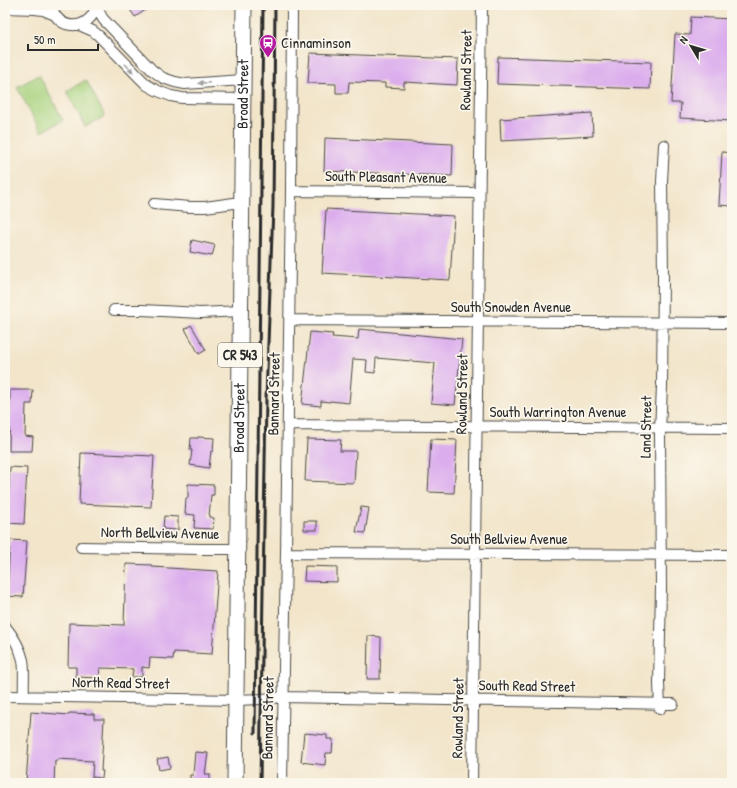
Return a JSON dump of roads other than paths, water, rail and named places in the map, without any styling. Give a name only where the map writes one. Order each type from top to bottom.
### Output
[{"type":"main road","name":"Broad Street","points":[[235,783],[244,5]]},
{"type":"street","points":[[52,5],[53,11],[60,21],[69,25],[79,25],[86,22],[92,17],[96,6]]},
{"type":"street","name":"Bannard Street","points":[[282,783],[290,320],[292,5]]},
{"type":"street","name":"Rowland Street","points":[[472,783],[482,5]]},
{"type":"street","points":[[96,6],[103,19],[152,70],[163,78],[185,84],[243,80]]},
{"type":"street","points":[[5,8],[43,10],[55,15]]},
{"type":"street","points":[[79,25],[93,31],[99,36],[147,85],[158,92],[182,98],[242,99]]},
{"type":"street","points":[[167,95],[173,81]]},
{"type":"street","name":"Land Street","points":[[660,706],[660,428],[663,276],[662,181],[664,145]]},
{"type":"street","name":"South Pleasant Avenue","points":[[291,191],[480,192]]},
{"type":"street","points":[[154,204],[205,207],[241,202]]},
{"type":"street","points":[[114,310],[201,313],[240,311]]},
{"type":"street","name":"South Snowden Avenue","points":[[290,320],[732,323]]},
{"type":"street","name":"South Warrington Avenue","points":[[288,425],[732,428]]},
{"type":"street","name":"North Bellview Avenue","points":[[81,547],[202,550],[237,549]]},
{"type":"street","name":"South Bellview Avenue","points":[[286,553],[732,556]]},
{"type":"street","points":[[5,626],[13,636],[23,661],[24,696]]},
{"type":"street","name":"North Read Street","points":[[6,696],[236,700],[284,697]]},
{"type":"street","name":"South Read Street","points":[[284,697],[473,700],[660,706],[673,704]]},
{"type":"railway","points":[[255,733],[263,5]]},
{"type":"railway","points":[[260,783],[266,399],[273,206],[275,5]]},
{"type":"place","name":"Cinnaminson","points":[[268,58]]}]
